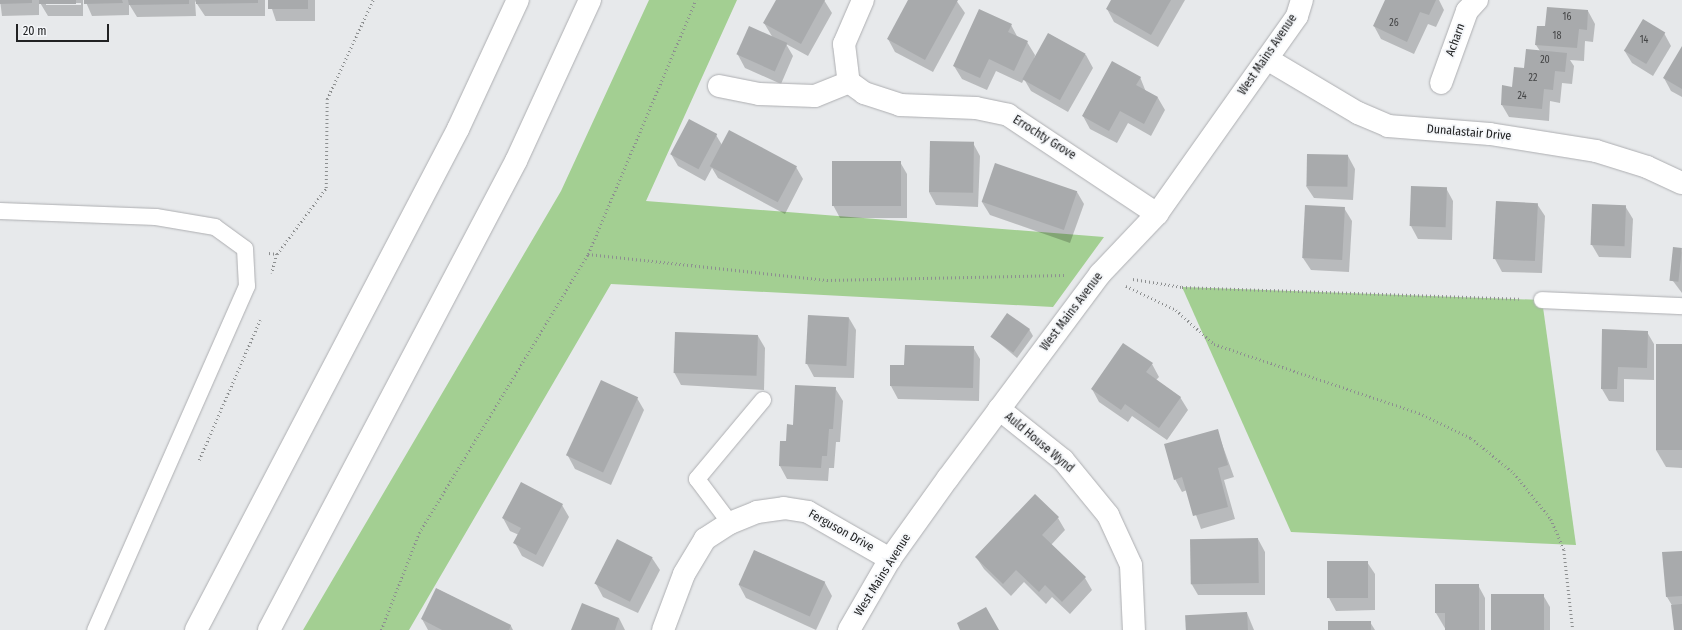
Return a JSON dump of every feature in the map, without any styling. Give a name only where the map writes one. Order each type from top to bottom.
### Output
[{"type":"main road","points":[[196,630],[458,129],[518,0]]},
{"type":"main road","points":[[269,630],[516,161],[590,0]]},
{"type":"main road","points":[[719,86],[760,94],[815,96],[849,82],[844,44],[863,0]]},
{"type":"main road","name":"West Mains Avenue","points":[[849,630],[890,559],[1100,274],[1157,214],[1297,16],[1302,0]]},
{"type":"main road","name":"Acharn","points":[[1441,83],[1467,11],[1477,0]]},
{"type":"main road","name":"Dunalastair Drive","points":[[1267,59],[1358,113],[1388,126],[1490,134],[1596,151],[1647,167],[1682,183]]},
{"type":"main road","name":"Errochty Grove","points":[[849,82],[864,94],[900,106],[976,108],[1008,115],[1157,214]]},
{"type":"main road","name":"Auld House Wynd","points":[[999,410],[1063,460],[1108,515],[1131,566],[1134,630]]},
{"type":"main road","name":"Ferguson Drive","points":[[663,630],[684,574],[705,539],[730,523],[764,511],[784,508],[808,512],[890,559]]},
{"type":"lane","points":[[0,211],[156,217],[214,227],[245,249],[247,286],[95,630]]},
{"type":"lane","points":[[1542,300],[1682,306]]},
{"type":"lane","points":[[730,523],[697,479],[763,400]]},
{"type":"path","points":[[277,254],[326,188],[327,99],[373,0]]},
{"type":"path","points":[[381,630],[419,533],[588,254],[696,0]]},
{"type":"path","points":[[1100,274],[1176,310],[1214,344],[1419,413],[1471,438],[1514,473],[1551,520],[1564,550],[1573,630]]},
{"type":"green space","points":[[649,0],[737,0],[646,201],[1104,237],[1053,307],[611,284],[409,630],[303,630],[561,191]]},
{"type":"green space","points":[[1182,287],[1542,300],[1576,545],[1291,532]]},
{"type":"building","points":[[0,0],[32,0],[32,3],[0,4]]},
{"type":"building","points":[[39,0],[76,0],[76,4],[39,4]]},
{"type":"building","points":[[84,0],[122,0],[123,3],[84,4]]},
{"type":"building","points":[[128,0],[189,0],[189,4],[129,5]]},
{"type":"building","points":[[196,0],[258,0],[258,3],[196,4]]},
{"type":"building","points":[[268,0],[308,0],[308,9],[268,9]]},
{"type":"building","points":[[776,0],[825,0],[801,44],[763,23]]},
{"type":"building","points":[[908,0],[958,0],[925,60],[887,39]]},
{"type":"building","points":[[1111,0],[1171,0],[1151,35],[1106,9]]},
{"type":"building","points":[[1385,0],[1436,0],[1429,15],[1420,12],[1407,42],[1373,26]]},
{"type":"building","points":[[1547,7],[1588,10],[1587,30],[1579,29],[1577,48],[1535,45],[1537,26],[1545,26]]},
{"type":"building","points":[[979,9],[1012,24],[1008,32],[1028,41],[1014,71],[989,59],[980,78],[953,66]]},
{"type":"building","points":[[1643,19],[1665,32],[1646,64],[1624,51]]},
{"type":"building","points":[[749,26],[787,43],[775,71],[736,54]]},
{"type":"building","points":[[1048,33],[1086,54],[1060,100],[1022,79]]},
{"type":"building","points":[[1682,46],[1682,89],[1663,78]]},
{"type":"building","points":[[1526,49],[1567,53],[1565,72],[1555,71],[1553,90],[1544,89],[1542,109],[1501,105],[1502,85],[1512,87],[1514,67],[1524,68]]},
{"type":"building","points":[[1112,61],[1141,77],[1136,85],[1158,97],[1144,124],[1120,111],[1109,131],[1082,116]]},
{"type":"building","points":[[689,119],[717,134],[698,169],[670,154]]},
{"type":"building","points":[[729,130],[797,166],[778,202],[710,166]]},
{"type":"building","points":[[930,141],[974,142],[973,193],[929,192]]},
{"type":"building","points":[[1307,154],[1348,155],[1347,187],[1306,186]]},
{"type":"building","points":[[832,161],[901,161],[901,206],[832,206]]},
{"type":"building","points":[[995,163],[1077,191],[1064,230],[982,202]]},
{"type":"building","points":[[1411,186],[1447,187],[1446,227],[1410,226]]},
{"type":"building","points":[[1496,201],[1538,203],[1535,261],[1493,259]]},
{"type":"building","points":[[1592,204],[1626,205],[1625,246],[1591,245]]},
{"type":"building","points":[[1305,205],[1345,207],[1342,260],[1302,258]]},
{"type":"building","points":[[1673,247],[1682,248],[1678,282],[1669,281]]},
{"type":"building","points":[[1007,313],[1030,329],[1013,353],[990,337]]},
{"type":"building","points":[[808,315],[849,317],[846,366],[805,364]]},
{"type":"building","points":[[1602,329],[1648,331],[1647,368],[1618,367],[1617,389],[1601,389]]},
{"type":"building","points":[[675,332],[758,335],[757,376],[674,373]]},
{"type":"building","points":[[1123,343],[1153,363],[1146,372],[1181,397],[1159,428],[1125,404],[1121,410],[1091,389]]},
{"type":"building","points":[[1656,344],[1682,344],[1682,450],[1656,450]]},
{"type":"building","points":[[905,345],[974,346],[973,388],[890,386],[890,365],[904,365]]},
{"type":"building","points":[[601,380],[638,397],[603,473],[566,455]]},
{"type":"building","points":[[795,385],[836,387],[833,429],[829,429],[827,456],[822,456],[821,468],[779,466],[780,441],[786,441],[787,424],[793,425]]},
{"type":"building","points":[[1218,429],[1228,465],[1218,468],[1228,507],[1193,516],[1182,477],[1174,480],[1164,444]]},
{"type":"building","points":[[521,482],[563,504],[536,555],[513,543],[521,528],[502,518]]},
{"type":"building","points":[[1035,494],[1059,517],[1042,535],[1086,577],[1062,602],[1045,585],[1039,592],[1016,570],[1003,584],[975,557]]},
{"type":"building","points":[[1258,538],[1259,583],[1191,584],[1190,539]]},
{"type":"building","points":[[617,539],[653,557],[630,602],[594,584]]},
{"type":"building","points":[[754,550],[825,582],[810,616],[739,585]]},
{"type":"building","points":[[1682,551],[1682,596],[1666,597],[1662,552]]},
{"type":"building","points":[[1327,561],[1368,561],[1368,598],[1327,598]]},
{"type":"building","points":[[1435,584],[1479,584],[1479,630],[1445,630],[1445,613],[1435,613]]},
{"type":"building","points":[[436,588],[511,625],[509,630],[442,630],[421,619]]},
{"type":"building","points":[[1491,594],[1544,594],[1544,630],[1491,630]]},
{"type":"building","points":[[582,603],[619,618],[615,630],[571,630]]},
{"type":"building","points":[[1682,604],[1682,630],[1674,630],[1671,605]]},
{"type":"building","points":[[986,607],[999,630],[960,630],[957,623]]},
{"type":"building","points":[[1247,612],[1248,630],[1186,630],[1185,615]]},
{"type":"building","points":[[1328,621],[1371,621],[1371,630],[1328,630]]}]
